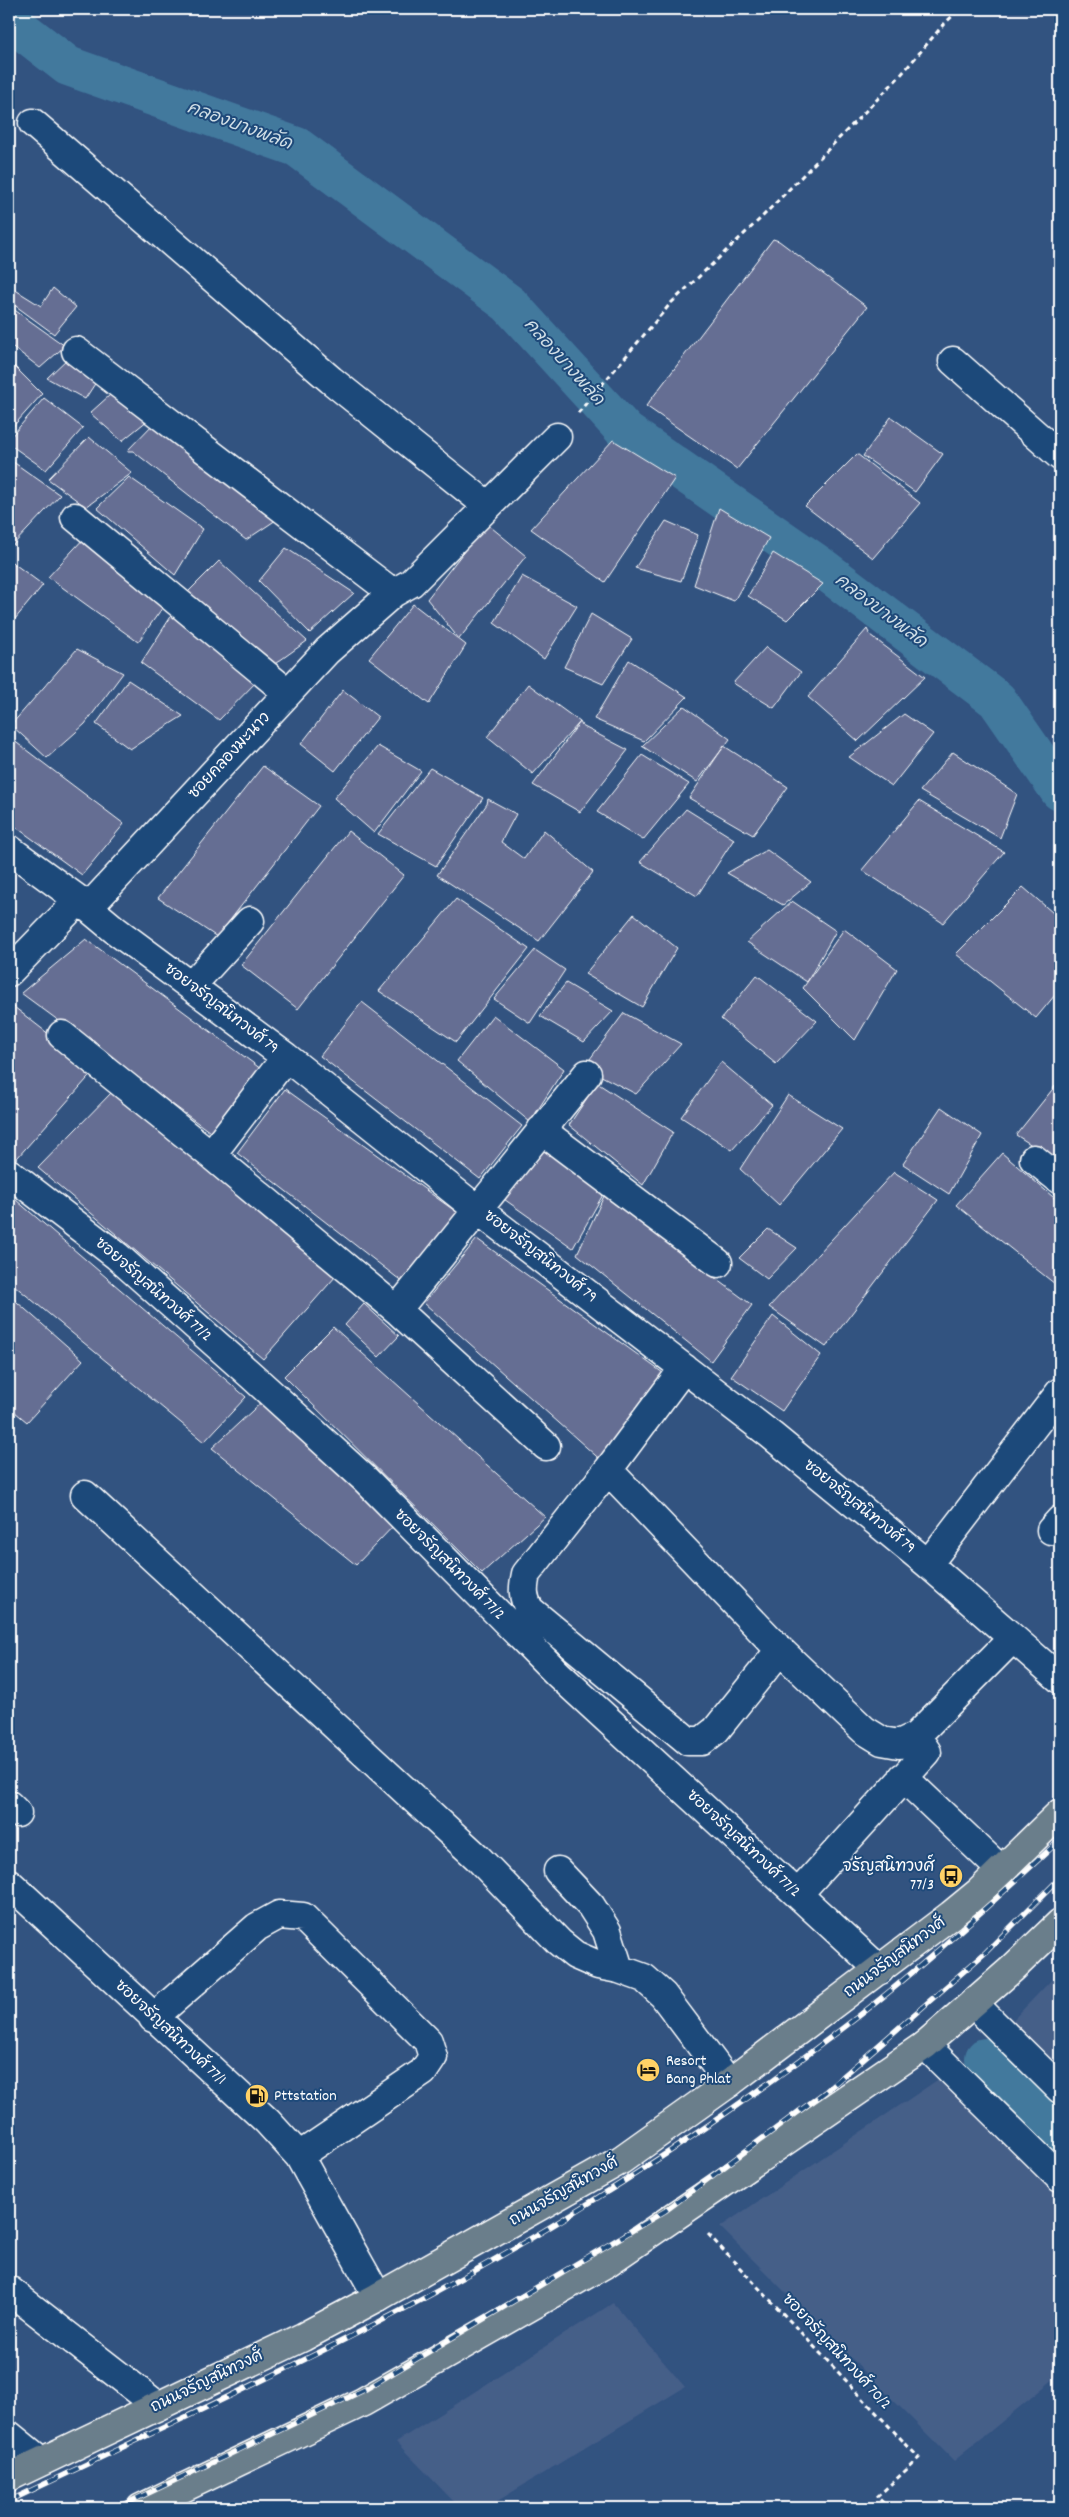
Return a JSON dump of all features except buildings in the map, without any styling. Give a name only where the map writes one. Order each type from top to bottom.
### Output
[{"type":"main road","name":"ถนนจรัญสนิทวงศ์","points":[[9,2477],[302,2337],[378,2297],[621,2160],[729,2083],[951,1915],[1060,1813]]},
{"type":"main road","points":[[141,2508],[363,2402],[608,2262],[925,2045],[1060,1923]]},
{"type":"street","points":[[33,123],[331,380],[488,506]]},
{"type":"street","points":[[76,351],[384,601]]},
{"type":"street","points":[[953,361],[1060,456]]},
{"type":"street","name":"ซอยคลองมะนาว","points":[[9,972],[84,904],[327,652],[384,601],[411,583],[557,437]]},
{"type":"street","points":[[75,517],[288,694]]},
{"type":"street","name":"ซอยจรัญสนิทวงศ์ 79","points":[[9,850],[84,904],[286,1057],[478,1210],[771,1435],[928,1564],[1060,1679]]},
{"type":"street","points":[[190,986],[250,921]]},
{"type":"street","points":[[62,1035],[211,1155],[397,1310],[546,1446]]},
{"type":"street","points":[[211,1155],[286,1057]]},
{"type":"street","points":[[397,1310],[587,1074]]},
{"type":"street","points":[[541,1130],[718,1263]]},
{"type":"street","points":[[1034,1158],[1060,1180]]},
{"type":"street","name":"ซอยจรัญสนิทวงศ์ 77/2","points":[[9,1173],[117,1256],[260,1383],[366,1480],[558,1674],[880,1970]]},
{"type":"street","points":[[684,1368],[608,1470],[526,1574],[523,1586],[524,1601],[530,1610],[688,1741],[702,1741],[716,1730],[780,1650]]},
{"type":"street","points":[[928,1564],[1060,1392]]},
{"type":"street","points":[[608,1470],[780,1650],[864,1730],[882,1741],[899,1744],[916,1736],[1012,1638]]},
{"type":"street","points":[[85,1495],[478,1858],[559,1942],[582,1958],[598,1965],[619,1969],[644,1978],[663,1995],[729,2083]]},
{"type":"street","points":[[808,1882],[927,1752],[916,1736]]},
{"type":"street","points":[[904,1777],[1001,1870]]},
{"type":"street","points":[[558,1871],[591,1906],[607,1931],[619,1969]]},
{"type":"street","name":"ซอยจรัญสนิทวงศ์ 77/1","points":[[9,1883],[153,2018],[267,2121],[299,2156],[378,2297]]},
{"type":"street","points":[[153,2018],[257,1927],[279,1915],[304,1917],[428,2040],[433,2057],[423,2072],[299,2156]]},
{"type":"street","points":[[973,2003],[1060,2089]]},
{"type":"street","points":[[925,2045],[1060,2178]]},
{"type":"street","points":[[9,2290],[158,2406]]},
{"type":"street","points":[[9,2435],[42,2461]]},
{"type":"path","points":[[579,411],[671,303],[760,219],[900,76],[943,25],[960,9]]},
{"type":"path","name":"ซอยจรัญสนิทวงศ์ 70/2","points":[[684,2209],[919,2458],[877,2497],[889,2508]]},
{"type":"shaded area","points":[[1060,1971],[1060,2374],[954,2461],[720,2227],[989,2045]]},
{"type":"shaded area","points":[[613,2303],[685,2387],[486,2508],[460,2508],[396,2442]]},
{"type":"waterway","name":"คลองบางพลัด","points":[[9,20],[68,66],[297,147],[509,304],[626,432],[821,567],[997,700],[1060,791]]},
{"type":"waterway","points":[[985,2058],[1060,2132]]},
{"type":"railway","points":[[9,2501],[366,2329],[505,2254],[644,2169],[780,2074],[875,2003],[929,1958],[1060,1840]]},
{"type":"railway","points":[[117,2508],[366,2389],[665,2211],[825,2092],[986,1952],[1060,1878]]},
{"type":"place","name":"จรัญสนิทวงศ์ 77/3","points":[[951,1876]]},
{"type":"place","name":"Resort Bang Phlat","points":[[648,2070]]},
{"type":"place","name":"Pttstation","points":[[257,2096]]}]
